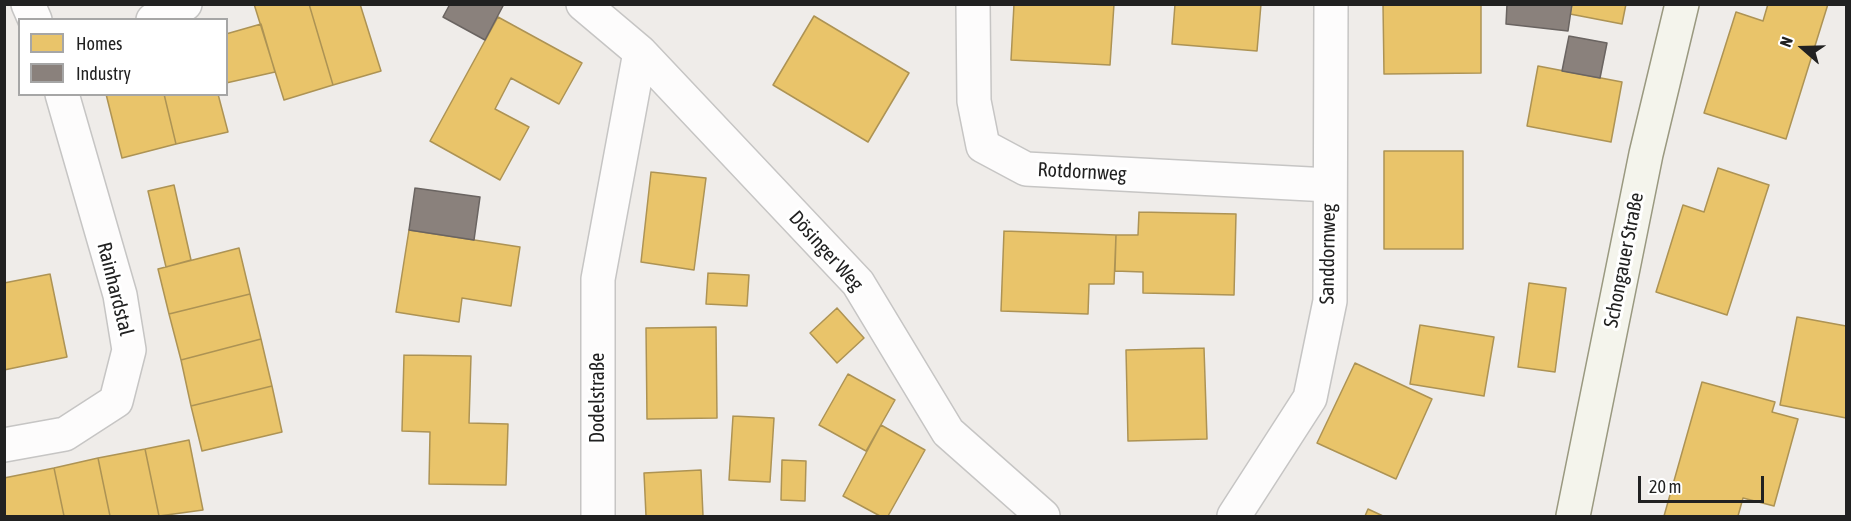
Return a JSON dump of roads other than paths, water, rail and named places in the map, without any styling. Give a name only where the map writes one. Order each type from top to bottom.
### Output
[{"type":"main road","name":"Schongauer Straße","points":[[1573,516],[1646,154],[1682,4]]},
{"type":"street","points":[[28,4],[34,18]]},
{"type":"street","points":[[157,18],[185,4]]},
{"type":"street","name":"Dösinger Weg","points":[[583,4],[640,52],[858,283],[948,432],[1043,516]]},
{"type":"street","name":"Rotdornweg","points":[[973,4],[974,101],[983,146],[1026,169],[1329,185]]},
{"type":"street","name":"Sanddornweg","points":[[1234,516],[1310,398],[1330,301],[1331,4]]},
{"type":"street","name":"Dodelstraße","points":[[598,516],[598,279],[640,52]]},
{"type":"street","name":"Rainhardstal","points":[[4,446],[65,434],[116,401],[129,350],[120,295],[63,96]]}]
